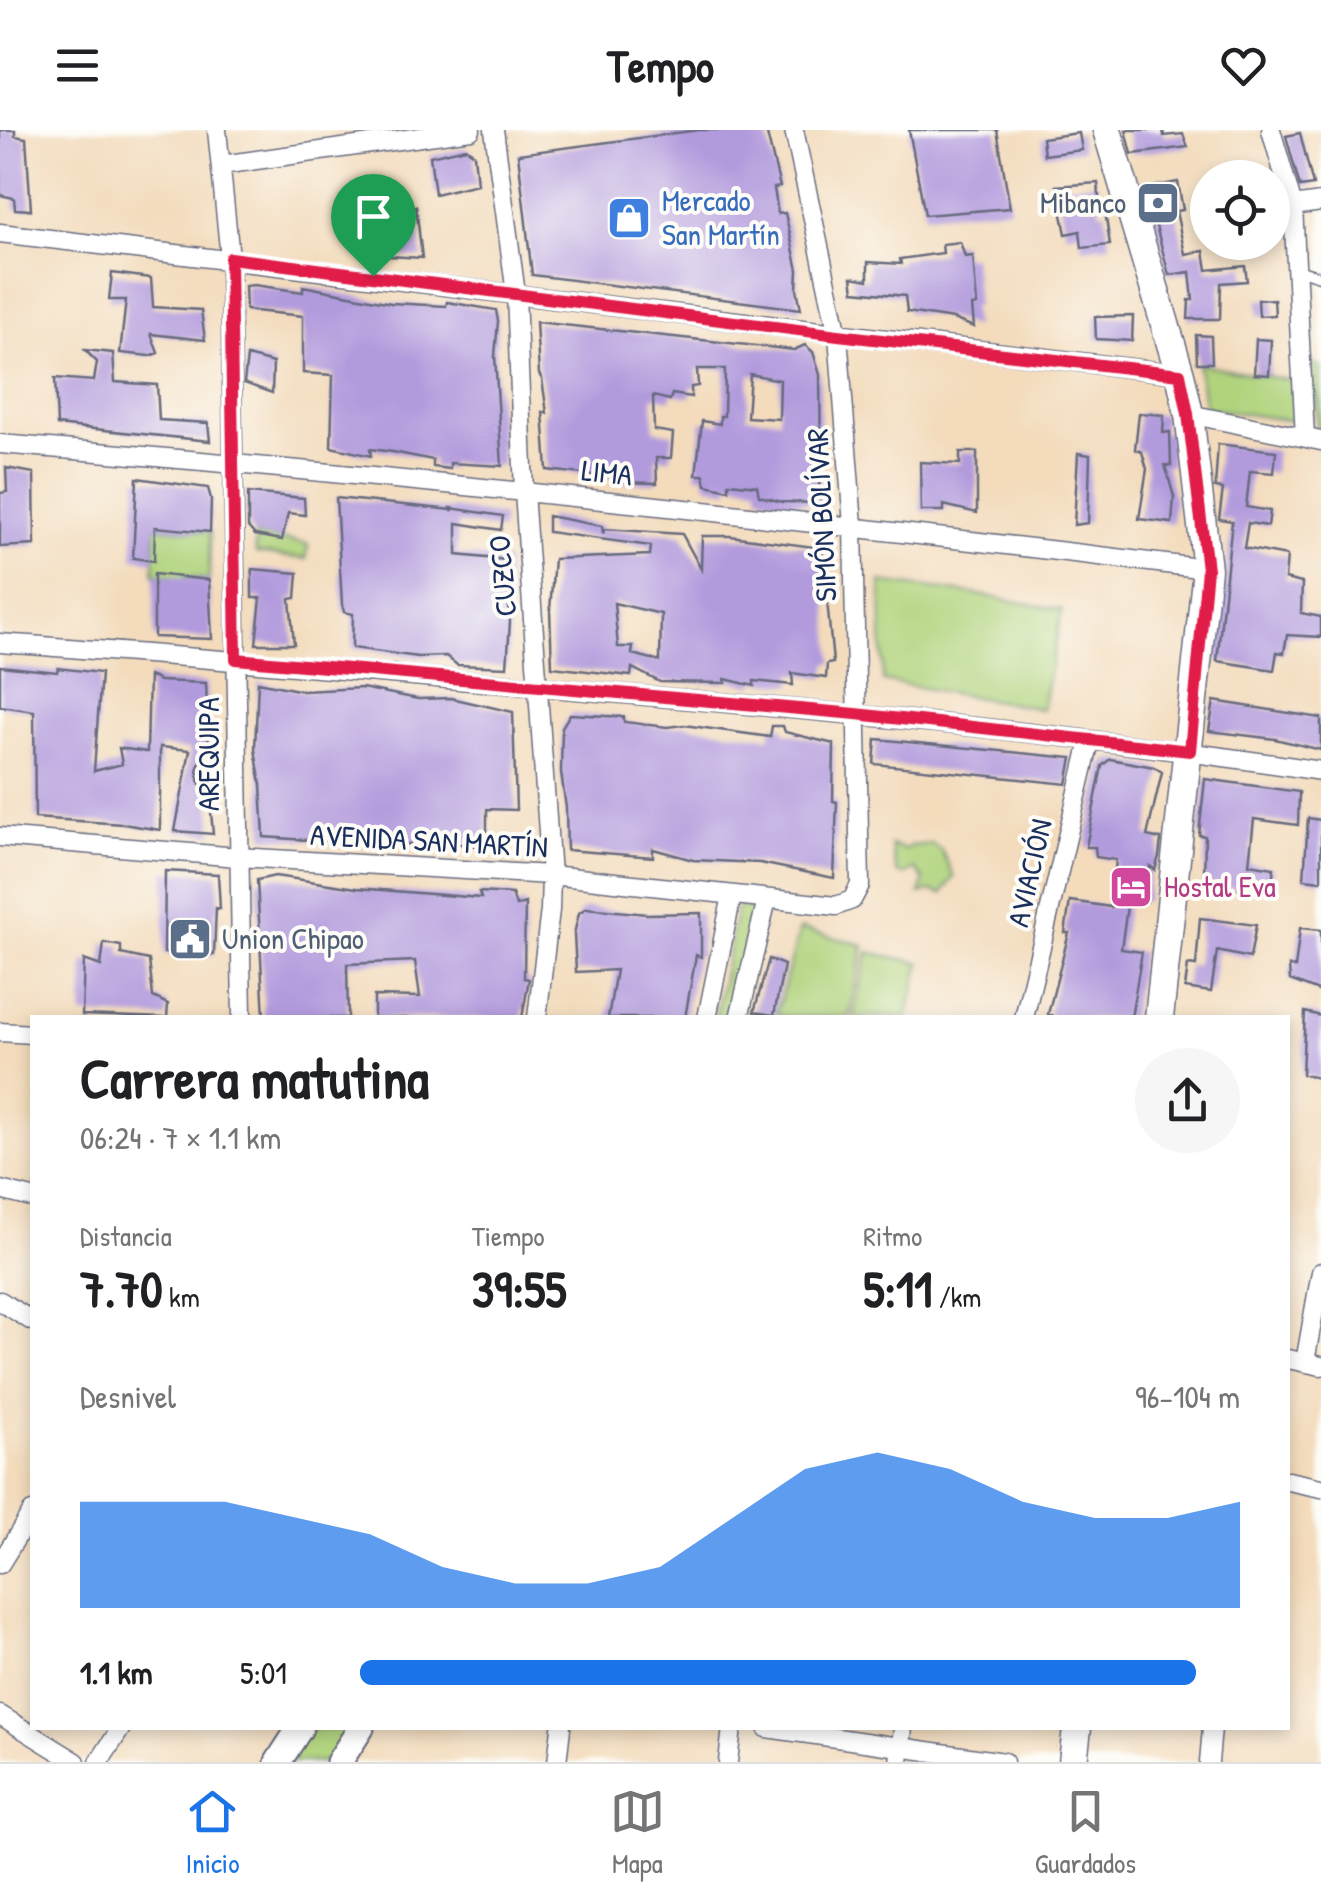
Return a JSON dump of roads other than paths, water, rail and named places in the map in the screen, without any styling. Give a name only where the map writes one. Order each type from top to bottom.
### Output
[{"type":"main road","points":[[1107,130],[1180,374],[1207,569],[1160,1015]]},
{"type":"main road","points":[[1073,1762],[1077,1730]]},
{"type":"street","name":"AREQUIPA","points":[[217,130],[230,258],[242,1015]]},
{"type":"street","points":[[220,165],[471,130]]},
{"type":"street","name":"CUZCO","points":[[494,130],[516,294],[524,492],[551,875],[537,1015]]},
{"type":"street","name":"SIMÓN BOLÍVAR","points":[[794,130],[838,335],[853,526],[860,885],[852,900]]},
{"type":"street","points":[[1188,414],[1313,439],[1293,206],[1270,130]]},
{"type":"street","points":[[1293,206],[1321,202]]},
{"type":"street","points":[[0,232],[1180,374]]},
{"type":"street","name":"LIMA","points":[[0,444],[234,462],[853,526],[1207,569]]},
{"type":"street","points":[[0,643],[236,659],[856,714],[1190,751],[1321,770]]},
{"type":"street","name":"AVIACIÓN","points":[[1025,1015],[1090,741]]},
{"type":"street","name":"AVENIDA SAN MARTÍN","points":[[0,837],[238,858],[551,875],[836,906],[852,900]]},
{"type":"street","points":[[707,1015],[732,895]]},
{"type":"street","points":[[740,1015],[767,899]]},
{"type":"street","points":[[0,1032],[30,1034]]},
{"type":"street","points":[[0,1190],[30,1198]]},
{"type":"street","points":[[1305,1362],[1321,1272]]},
{"type":"street","points":[[0,1301],[30,1320]]},
{"type":"street","points":[[1290,1481],[1321,1488]]},
{"type":"street","points":[[0,1564],[30,1515]]},
{"type":"street","points":[[0,1715],[76,1762]]},
{"type":"street","points":[[100,1762],[120,1730]]},
{"type":"street","points":[[278,1762],[299,1730]]},
{"type":"street","points":[[339,1762],[360,1730]]},
{"type":"street","points":[[557,1762],[561,1730]]},
{"type":"street","points":[[728,1762],[732,1730]]},
{"type":"street","points":[[777,1730],[900,1755],[1004,1762]]},
{"type":"street","points":[[900,1755],[903,1730]]},
{"type":"street","points":[[1209,1762],[1212,1730]]},
{"type":"lane","points":[[1296,269],[1321,276]]},
{"type":"place","name":"Mibanco","points":[[1158,203]]},
{"type":"place","name":"Mercado San Martín","points":[[629,218]]},
{"type":"place","name":"Hostal Eva","points":[[1131,887]]},
{"type":"place","name":"Union Chipao","points":[[190,939]]}]
